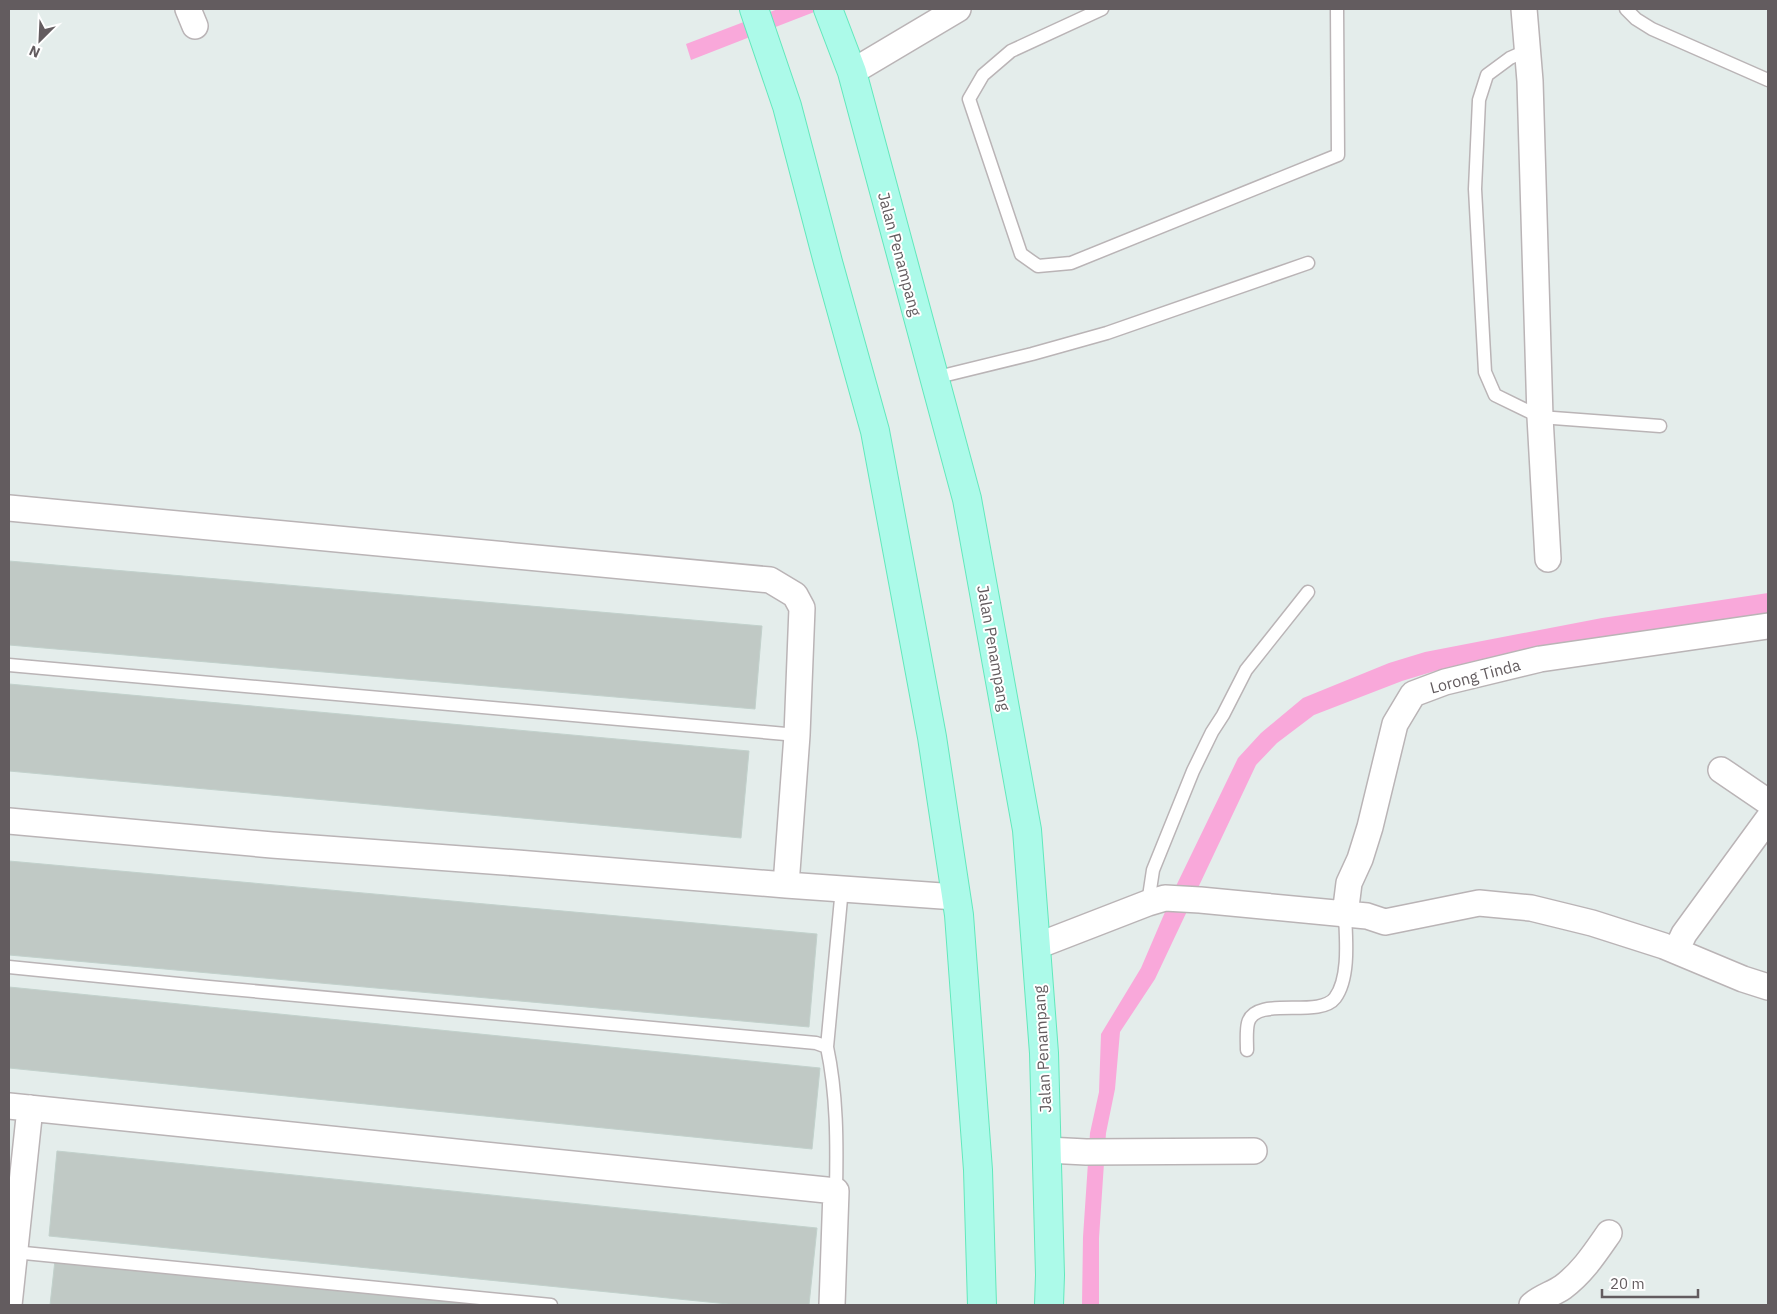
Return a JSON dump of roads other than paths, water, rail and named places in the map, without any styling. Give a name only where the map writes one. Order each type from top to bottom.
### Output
[{"type":"main road","name":"Jalan Penampang","points":[[829,10],[852,72],[967,499],[1027,830],[1044,1052],[1050,1275],[1049,1305]]},
{"type":"main road","points":[[759,20],[787,106],[875,431],[932,737],[959,916],[978,1170],[982,1305]]},
{"type":"street","points":[[852,72],[958,9]]},
{"type":"street","points":[[1524,9],[1528,50],[1540,417],[1548,560]]},
{"type":"street","points":[[9,508],[770,580],[795,595],[802,608],[797,735],[786,885]]},
{"type":"street","name":"Lorong Tinda","points":[[1345,915],[1349,883],[1360,860],[1370,827],[1395,724],[1413,694],[1445,682],[1540,659],[1768,626]]},
{"type":"street","points":[[1721,770],[1768,802]]},
{"type":"street","points":[[1676,951],[1684,934],[1768,819]]},
{"type":"street","points":[[9,821],[272,844],[956,897]]},
{"type":"street","points":[[1037,946],[1157,901],[1200,900],[1367,916],[1385,922],[1479,903],[1503,904],[1531,908],[1592,923],[1676,951],[1743,979],[1768,987]]},
{"type":"street","points":[[9,1305],[14,1252],[19,1107],[836,1191],[832,1305]]},
{"type":"street","points":[[1047,1150],[1086,1152],[1254,1151]]},
{"type":"street","points":[[1532,1305],[1562,1288],[1586,1266],[1609,1233]]},
{"type":"lane","points":[[1102,9],[1011,51],[983,75],[969,99],[1021,254],[1038,266],[1071,263],[1338,155],[1337,9]]},
{"type":"lane","points":[[1626,9],[1636,19],[1652,29],[1768,80]]},
{"type":"lane","points":[[1528,50],[1510,58],[1486,76],[1479,100],[1475,189],[1485,372],[1495,395],[1540,417],[1660,426]]},
{"type":"lane","points":[[934,378],[1107,333],[1308,263]]},
{"type":"lane","points":[[1157,901],[1153,870],[1193,771],[1212,732],[1246,670],[1308,592]]},
{"type":"lane","points":[[9,665],[797,735]]},
{"type":"lane","points":[[836,1191],[837,1123],[831,1065],[827,1047],[842,888]]},
{"type":"lane","points":[[1247,1050],[1248,1023],[1253,1014],[1262,1010],[1320,1006],[1334,1000],[1340,989],[1345,967],[1345,915]]},
{"type":"lane","points":[[9,966],[209,987],[800,1041],[816,1043],[827,1047]]},
{"type":"lane","points":[[14,1252],[551,1305]]}]
